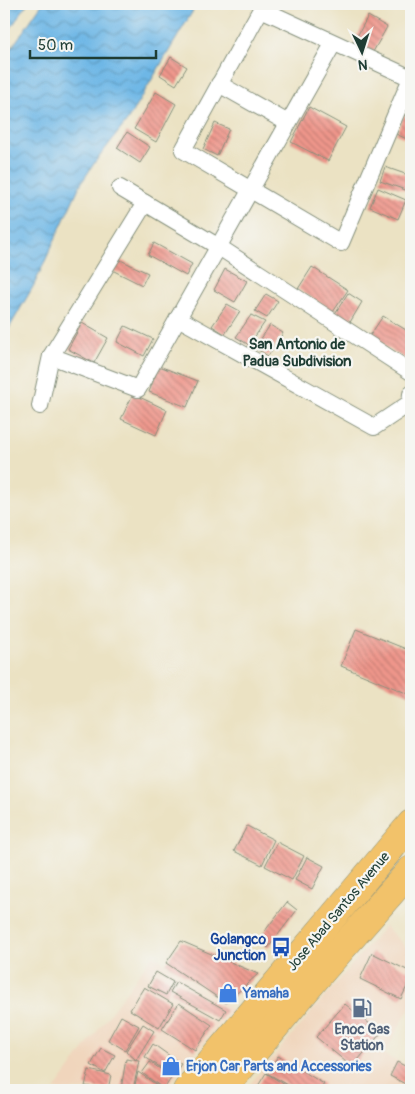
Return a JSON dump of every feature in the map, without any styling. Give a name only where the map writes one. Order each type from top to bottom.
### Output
[{"type":"highway","name":"Jose Abad Santos Avenue","points":[[187,1090],[411,824]]},
{"type":"highway","name":"Jose Abad Santos Avenue","points":[[222,1090],[322,971],[411,870]]},
{"type":"street","points":[[261,8],[334,44],[411,78],[341,243],[182,150],[261,8]]},
{"type":"street","points":[[51,356],[138,389],[334,44]]},
{"type":"street","points":[[219,84],[288,124]]},
{"type":"street","points":[[120,188],[219,246],[411,372]]},
{"type":"street","points":[[40,406],[51,356],[145,202]]},
{"type":"street","points":[[178,318],[374,427],[411,400]]},
{"type":"shaded area","points":[[385,926],[411,952],[411,1005],[384,1055],[411,1068],[411,1090],[245,1090]]},
{"type":"shaded area","points":[[153,955],[232,1010],[165,1090],[54,1090]]},
{"type":"water","points":[[4,4],[27,4],[4,38]]},
{"type":"water","points":[[42,4],[197,4],[127,121],[95,162],[80,185],[34,285],[4,337],[4,59]]},
{"type":"building","points":[[368,16],[387,27],[373,52],[354,42]]},
{"type":"building","points":[[171,57],[187,67],[176,85],[160,75]]},
{"type":"building","points":[[156,92],[176,104],[156,142],[134,129]]},
{"type":"building","points":[[309,107],[346,127],[328,161],[291,142]]},
{"type":"building","points":[[404,115],[411,118],[411,141],[396,134]]},
{"type":"building","points":[[215,123],[229,129],[217,156],[203,149]]},
{"type":"building","points":[[127,132],[150,147],[140,163],[117,148]]},
{"type":"building","points":[[385,167],[411,176],[411,192],[380,181]]},
{"type":"building","points":[[378,188],[406,200],[398,219],[370,207]]},
{"type":"building","points":[[154,243],[192,264],[186,276],[148,255]]},
{"type":"building","points":[[112,256],[148,273],[142,285],[106,267]]},
{"type":"building","points":[[312,267],[348,290],[333,312],[298,289]]},
{"type":"building","points":[[225,269],[247,281],[235,302],[214,290]]},
{"type":"building","points":[[348,293],[362,302],[349,324],[334,315]]},
{"type":"building","points":[[266,294],[278,301],[267,318],[255,311]]},
{"type":"building","points":[[227,304],[240,311],[225,334],[212,326]]},
{"type":"building","points":[[251,315],[265,322],[249,345],[236,337]]},
{"type":"building","points":[[383,316],[411,333],[410,362],[369,337]]},
{"type":"building","points":[[82,323],[108,338],[94,363],[68,349]]},
{"type":"building","points":[[270,325],[283,333],[268,356],[255,348]]},
{"type":"building","points":[[125,326],[153,339],[144,356],[117,342]]},
{"type":"building","points":[[159,366],[198,381],[187,407],[149,392]]},
{"type":"building","points":[[133,394],[167,410],[156,435],[121,419]]},
{"type":"building","points":[[356,629],[411,651],[411,695],[341,666]]},
{"type":"building","points":[[247,826],[274,840],[262,865],[234,851]]},
{"type":"building","points":[[277,842],[304,856],[292,880],[265,866]]},
{"type":"building","points":[[307,857],[324,866],[312,889],[295,880]]},
{"type":"building","points":[[287,902],[297,910],[268,948],[258,940]]},
{"type":"building","points":[[181,941],[258,974],[226,1003],[166,963]]},
{"type":"building","points":[[372,953],[411,972],[411,978],[401,999],[360,979]]},
{"type":"building","points":[[156,972],[173,982],[166,995],[148,986]]},
{"type":"building","points":[[176,982],[226,1010],[220,1020],[170,992]]},
{"type":"building","points":[[144,987],[173,1004],[159,1028],[130,1010]]},
{"type":"building","points":[[179,1003],[212,1025],[195,1050],[162,1029]]},
{"type":"building","points":[[345,1004],[381,1033],[352,1067],[316,1037]]},
{"type":"building","points":[[121,1016],[139,1026],[125,1050],[108,1040]]},
{"type":"building","points":[[143,1024],[154,1031],[136,1060],[126,1051]]},
{"type":"building","points":[[153,1044],[181,1064],[173,1076],[145,1057]]},
{"type":"building","points":[[101,1048],[115,1055],[105,1073],[91,1065]]},
{"type":"building","points":[[278,1056],[324,1084],[320,1090],[297,1090],[267,1073]]},
{"type":"building","points":[[126,1059],[139,1061],[133,1090],[121,1089]]},
{"type":"building","points":[[150,1062],[172,1077],[164,1089],[142,1073]]},
{"type":"building","points":[[397,1062],[411,1069],[411,1087],[390,1076]]},
{"type":"building","points":[[89,1070],[111,1075],[108,1090],[85,1086]]},
{"type":"building","points":[[138,1072],[158,1086],[154,1090],[134,1089]]},
{"type":"building","points":[[266,1073],[293,1090],[265,1090],[258,1086]]},
{"type":"place","name":"Golangco Junction","points":[[281,947]]},
{"type":"place","name":"Yamaha","points":[[228,993]]},
{"type":"place","name":"Enoc Gas Station","points":[[362,1008]]},
{"type":"place","name":"Erjon Car Parts and Accessories","points":[[171,1066]]},
{"type":"district","name":"San Antonio de Padua Subdivision","points":[[297,352]]}]
